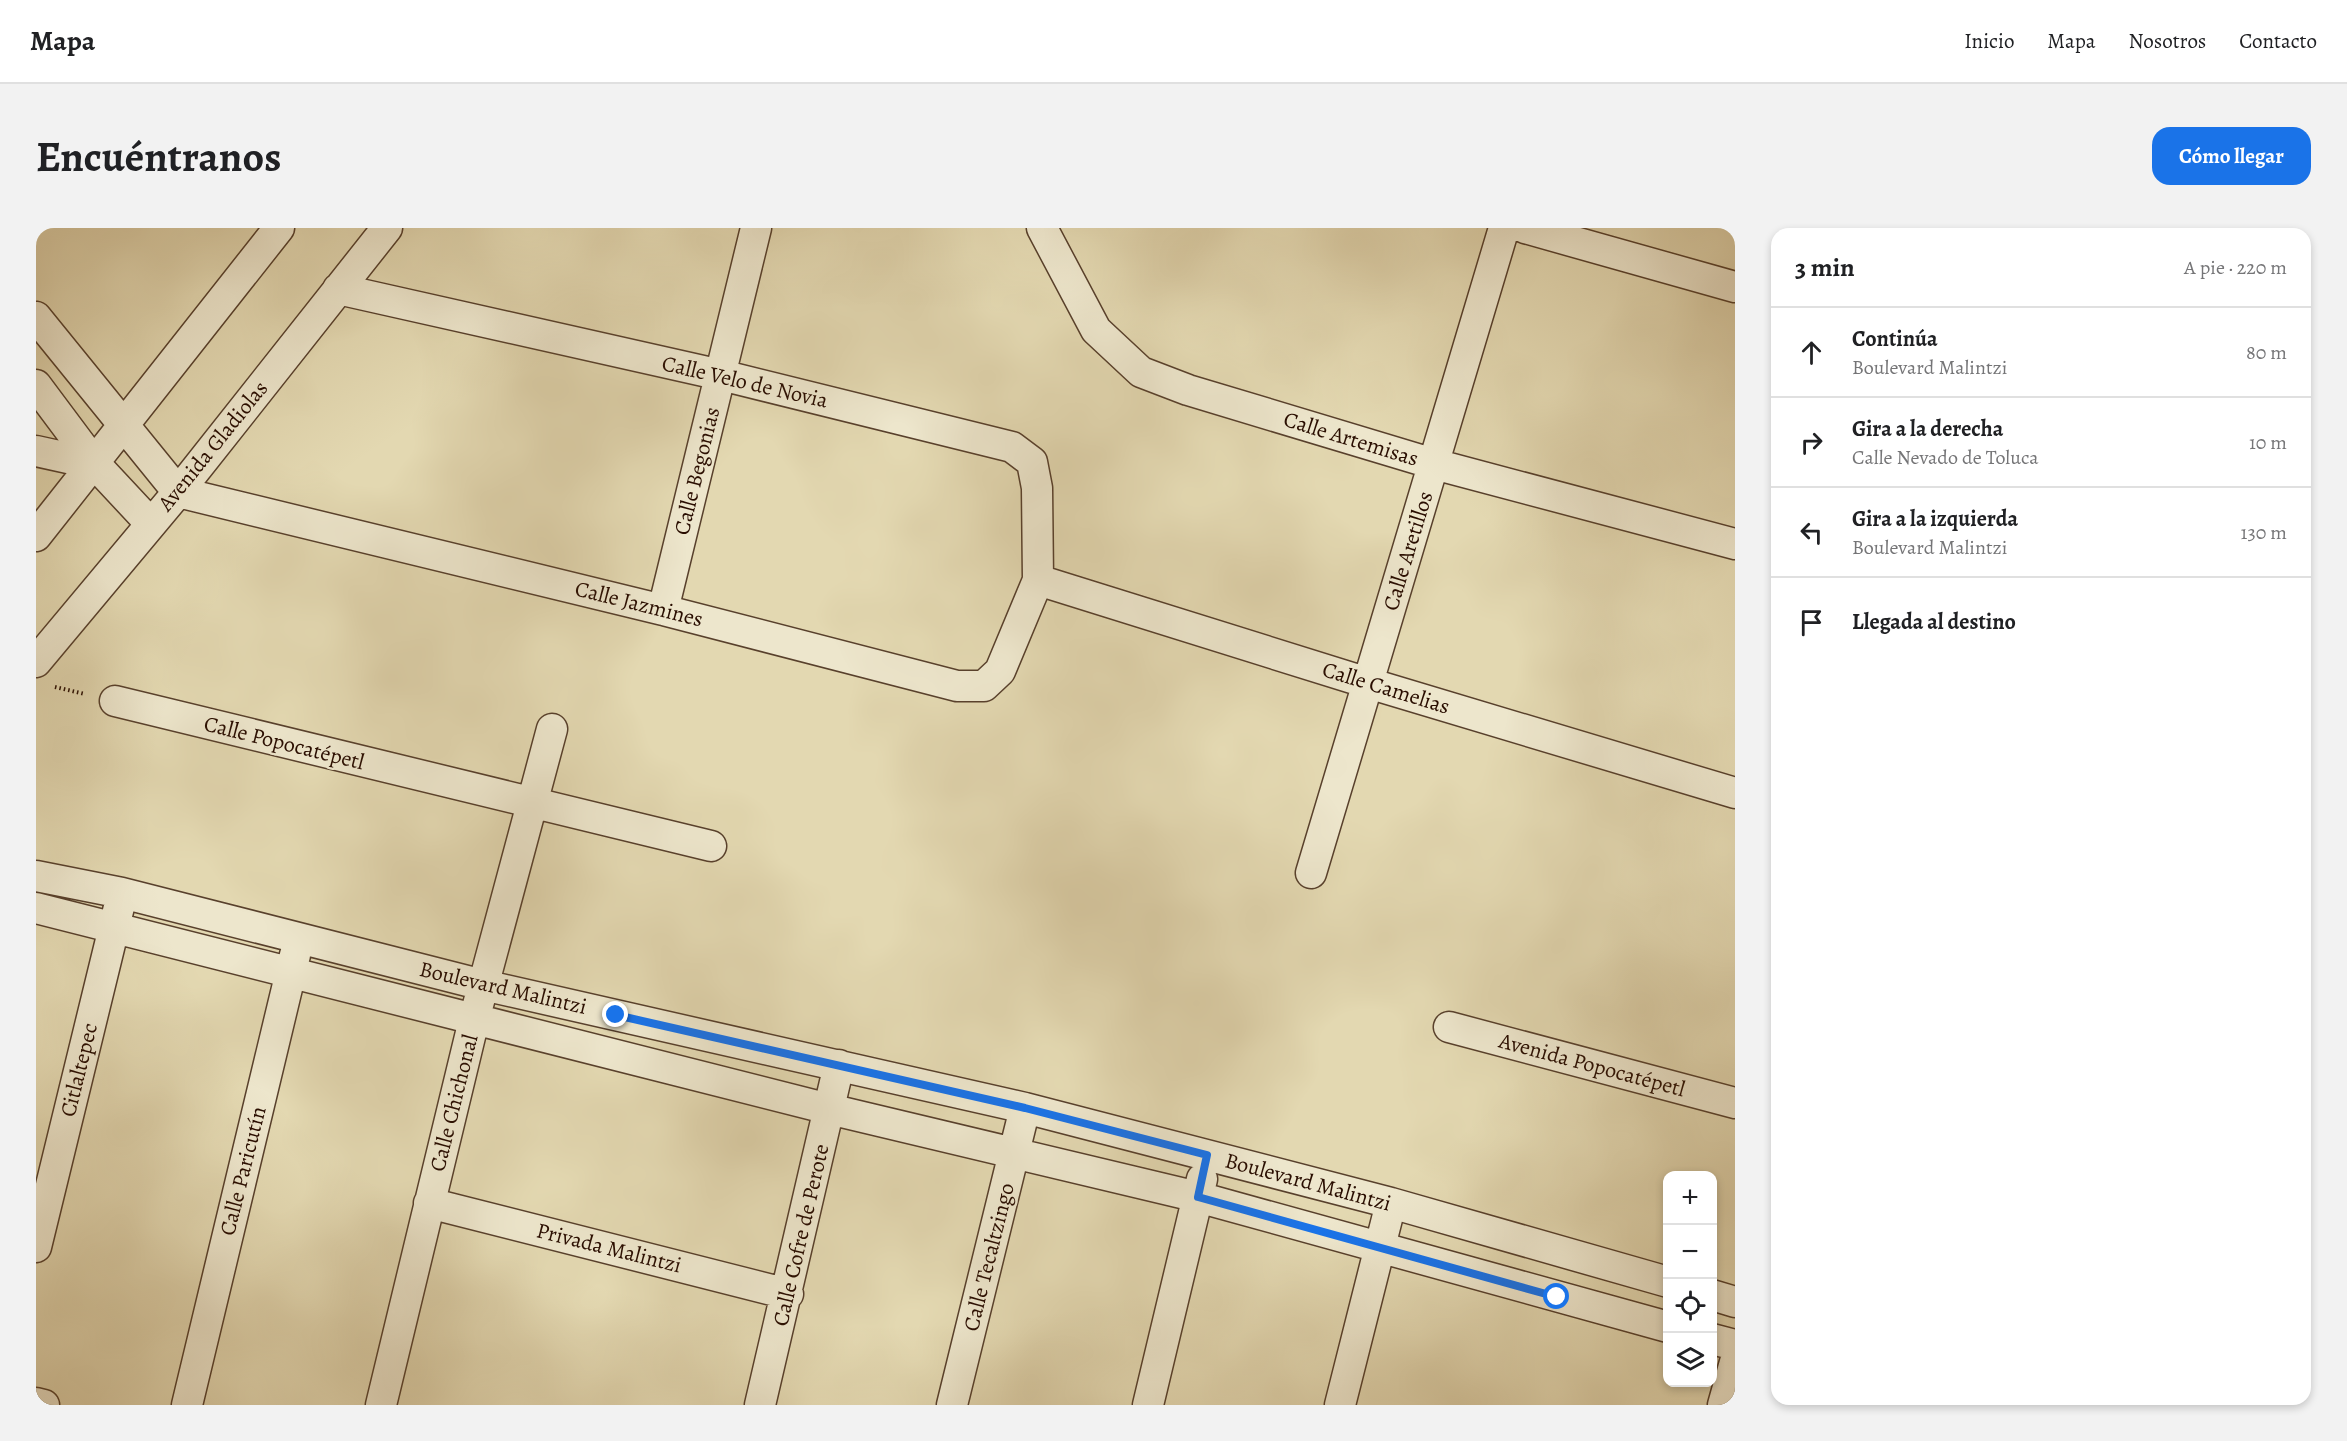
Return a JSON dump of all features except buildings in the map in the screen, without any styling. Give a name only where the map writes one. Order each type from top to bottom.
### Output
[{"type":"street","points":[[36,536],[279,228]]},
{"type":"street","name":"Avenida Gladiolas","points":[[42,674],[151,524],[387,228]]},
{"type":"street","name":"Calle Begonias","points":[[663,610],[756,228]]},
{"type":"street","name":"Calle Artemisas","points":[[1042,228],[1096,330],[1141,372],[1188,390],[1434,464],[1735,544]]},
{"type":"street","name":"Calle Aretillos","points":[[1311,873],[1504,228]]},
{"type":"street","points":[[1525,228],[1735,287]]},
{"type":"street","name":"Calle Velo de Novia","points":[[338,289],[720,375],[1012,447],[1032,462],[1035,479],[1038,580]]},
{"type":"street","points":[[36,317],[178,492]]},
{"type":"street","points":[[36,385],[95,464],[151,524]]},
{"type":"street","points":[[36,451],[95,464]]},
{"type":"street","name":"Calle Jazmines","points":[[178,492],[663,610],[957,686],[984,686],[1000,671],[1038,580]]},
{"type":"street","name":"Calle Camelias","points":[[1038,580],[1368,683],[1735,793]]},
{"type":"street","name":"Calle Popocatépetl","points":[[115,701],[711,846]]},
{"type":"street","name":"Calle Chichonal","points":[[381,1405],[474,1020],[552,729]]},
{"type":"street","name":"Boulevard Malintzi","points":[[36,876],[122,893],[483,985],[1025,1108],[1391,1203],[1663,1281]]},
{"type":"street","name":"Citlaltepec","points":[[36,1247],[122,893]]},
{"type":"street","name":"Boulevard Malintzi","points":[[36,908],[829,1109],[1198,1197],[1663,1326]]},
{"type":"street","name":"Calle Paricutín","points":[[187,1405],[298,938]]},
{"type":"street","name":"Avenida Popocatépetl","points":[[1449,1027],[1735,1103]]},
{"type":"street","name":"Calle Cofre de Perote","points":[[760,1405],[788,1294],[839,1065]]},
{"type":"street","name":"Calle Tecaltzingo","points":[[952,1405],[1025,1108]]},
{"type":"street","points":[[1148,1405],[1207,1155]]},
{"type":"street","name":"Privada Malintzi","points":[[429,1203],[788,1294]]},
{"type":"street","points":[[1340,1405],[1391,1203]]},
{"type":"street","points":[[1717,1296],[1735,1302]]},
{"type":"street","points":[[1717,1340],[1735,1346]]},
{"type":"street","points":[[1723,1405],[1735,1362]]},
{"type":"street","points":[[36,1403],[44,1405]]},
{"type":"path","points":[[42,674],[115,701]]},
{"type":"route","points":[[616,1015],[1025,1108],[1207,1155],[1198,1197],[1557,1297]]}]
